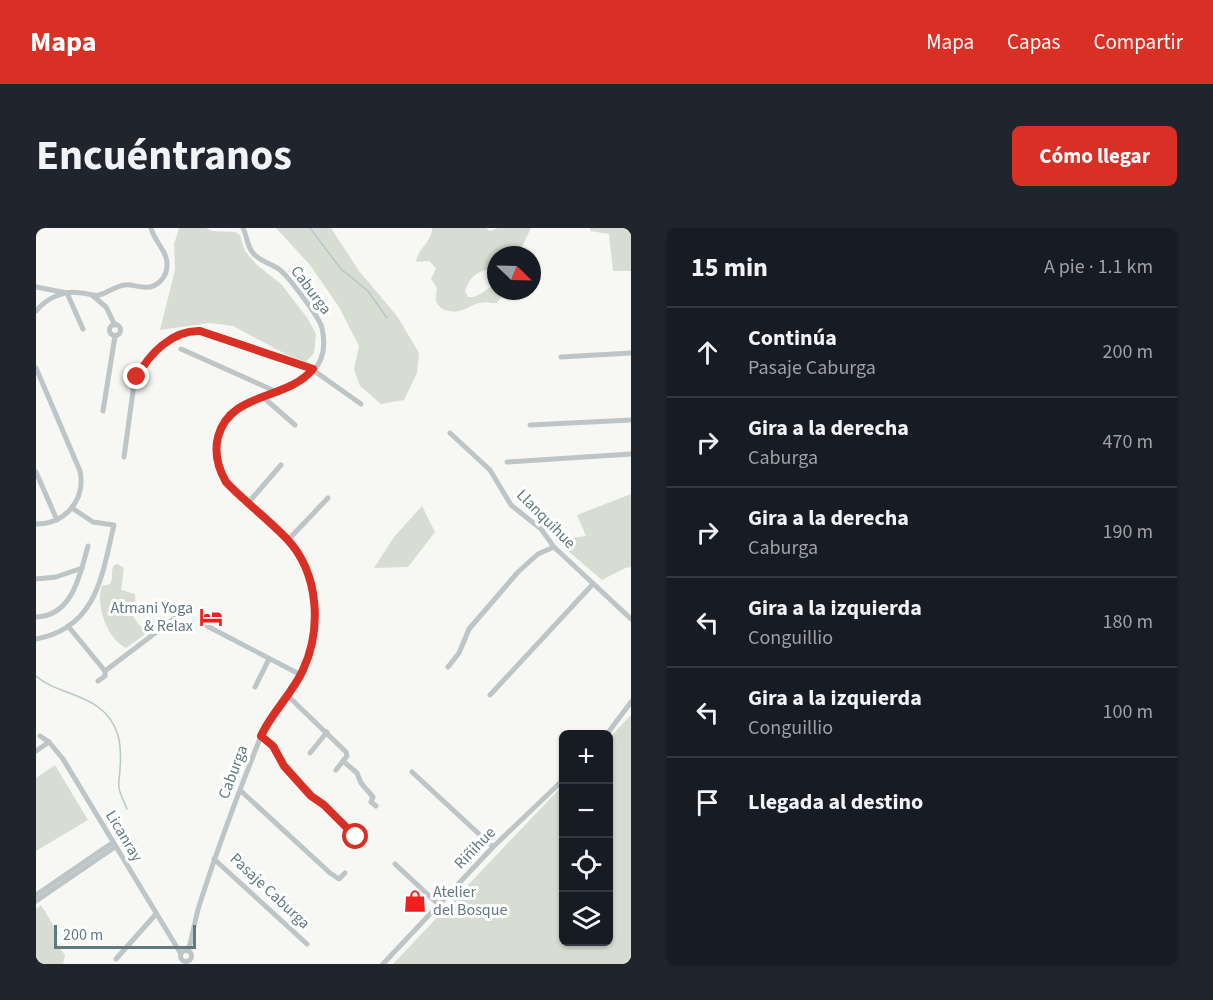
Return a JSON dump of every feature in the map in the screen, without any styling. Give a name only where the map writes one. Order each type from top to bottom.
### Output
[{"type":"street","points":[[36,311],[50,299],[67,293],[92,295],[125,285],[150,287],[163,278],[167,260],[154,239],[151,228]]},
{"type":"street","name":"Caburga","points":[[181,954],[181,959],[186,963],[192,955],[188,951],[199,906],[214,859],[261,736],[301,675],[313,639],[314,603],[305,569],[288,540],[223,477],[217,459],[216,447],[221,429],[231,414],[240,407],[298,383],[313,369],[319,359],[323,344],[321,322],[285,274],[253,253],[243,228]]},
{"type":"street","points":[[36,287],[67,293]]},
{"type":"street","points":[[103,411],[115,336],[111,335],[109,330],[115,325],[105,301],[109,291]]},
{"type":"street","points":[[67,293],[83,329]]},
{"type":"street","points":[[92,295],[106,307]]},
{"type":"street","points":[[124,457],[134,384],[137,377],[154,352],[177,335],[191,331],[200,331],[313,369],[361,405]]},
{"type":"street","points":[[181,349],[277,392]]},
{"type":"street","points":[[561,357],[631,353]]},
{"type":"street","points":[[36,368],[80,471],[80,490],[72,508],[57,520],[36,524]]},
{"type":"street","points":[[263,397],[295,425]]},
{"type":"street","points":[[530,426],[631,420]]},
{"type":"street","name":"Llanquihue","points":[[450,434],[490,470],[511,505],[541,529],[554,547],[631,619]]},
{"type":"street","points":[[507,462],[631,454]]},
{"type":"street","points":[[248,503],[281,465]]},
{"type":"street","points":[[36,472],[57,520]]},
{"type":"street","points":[[288,540],[328,498]]},
{"type":"street","points":[[36,639],[56,633],[68,626],[87,608],[98,588],[114,525],[93,522],[72,508]]},
{"type":"street","points":[[36,615],[46,616],[67,601],[74,591],[88,546]]},
{"type":"street","points":[[448,667],[459,653],[469,629],[518,572],[538,554],[554,547]]},
{"type":"street","points":[[36,577],[82,568]]},
{"type":"street","points":[[490,695],[593,584]]},
{"type":"street","points":[[201,612],[203,623],[207,626],[301,675]]},
{"type":"street","points":[[98,681],[105,676],[105,671],[175,618]]},
{"type":"street","points":[[68,626],[105,671]]},
{"type":"street","points":[[255,687],[269,659]]},
{"type":"street","points":[[288,696],[346,752],[347,756],[336,770]]},
{"type":"street","points":[[611,730],[631,702]]},
{"type":"street","points":[[310,753],[327,732]]},
{"type":"street","name":"Licanray","points":[[40,736],[50,742],[63,759],[181,954]]},
{"type":"street","points":[[261,736],[273,746],[292,776],[311,796],[324,805],[350,832],[359,837],[363,831]]},
{"type":"street","points":[[36,751],[50,742]]},
{"type":"street","points":[[343,760],[357,773],[361,783],[373,797],[371,802],[376,806]]},
{"type":"street","points":[[412,772],[493,847]]},
{"type":"street","name":"Riñihue","points":[[383,964],[493,847],[559,784]]},
{"type":"street","points":[[241,791],[330,873],[339,879],[345,873]]},
{"type":"street","points":[[36,895],[113,845]]},
{"type":"street","points":[[36,901],[113,845]]},
{"type":"street","name":"Pasaje Caburga","points":[[214,859],[307,944]]},
{"type":"street","points":[[395,864],[439,905]]},
{"type":"street","points":[[116,959],[156,914]]},
{"type":"street","points":[[181,954],[188,951]]},
{"type":"shaded area","points":[[179,228],[206,228],[213,231],[235,232],[240,235],[245,251],[257,265],[282,285],[308,319],[316,334],[314,353],[306,362],[291,357],[233,326],[210,323],[160,330],[175,270],[174,244]]},
{"type":"shaded area","points":[[276,228],[331,228],[359,271],[397,316],[419,353],[417,373],[404,400],[381,404],[360,386],[354,369],[359,346],[339,307],[310,265]]},
{"type":"shaded area","points":[[432,228],[486,228],[490,231],[498,228],[531,228],[522,246],[487,246],[487,270],[471,279],[465,291],[468,297],[472,297],[487,289],[487,300],[499,300],[496,303],[480,303],[455,312],[443,309],[436,302],[437,288],[431,279],[436,268],[429,261],[416,262],[419,252],[430,238]]},
{"type":"shaded area","points":[[590,228],[631,228],[631,271],[613,271],[609,234],[590,231]]},
{"type":"shaded area","points":[[631,494],[631,567],[602,580],[555,540],[586,536],[577,515]]},
{"type":"shaded area","points":[[422,506],[435,532],[408,567],[374,568],[394,537]]},
{"type":"shaded area","points":[[118,564],[124,568],[121,590],[135,594],[135,601],[129,610],[139,625],[147,628],[144,635],[126,648],[113,637],[108,629],[100,602],[102,586],[110,584],[113,567]]},
{"type":"shaded area","points":[[631,715],[631,964],[393,964],[559,789],[559,946],[613,946],[613,734]]},
{"type":"shaded area","points":[[55,765],[88,820],[36,851],[36,778]]},
{"type":"shaded area","points":[[41,905],[58,933],[55,942],[65,955],[63,964],[36,964],[36,909]]},
{"type":"waterway","points":[[310,228],[341,269],[368,291],[387,318]]},
{"type":"waterway","points":[[36,676],[50,685],[91,702],[111,720],[118,734],[119,788],[127,809]]},
{"type":"place","name":"Atmani Yoga & Relax","points":[[211,617]]},
{"type":"place","name":"Atelier del Bosque","points":[[415,901]]},
{"type":"route","points":[[137,377],[154,352],[177,335],[191,331],[200,331],[313,369],[294,386],[252,401],[235,410],[221,429],[216,453],[220,471],[226,482],[293,547],[302,561],[311,585],[314,603],[314,630],[307,662],[288,696],[261,736],[273,746],[292,776],[356,837]]}]
